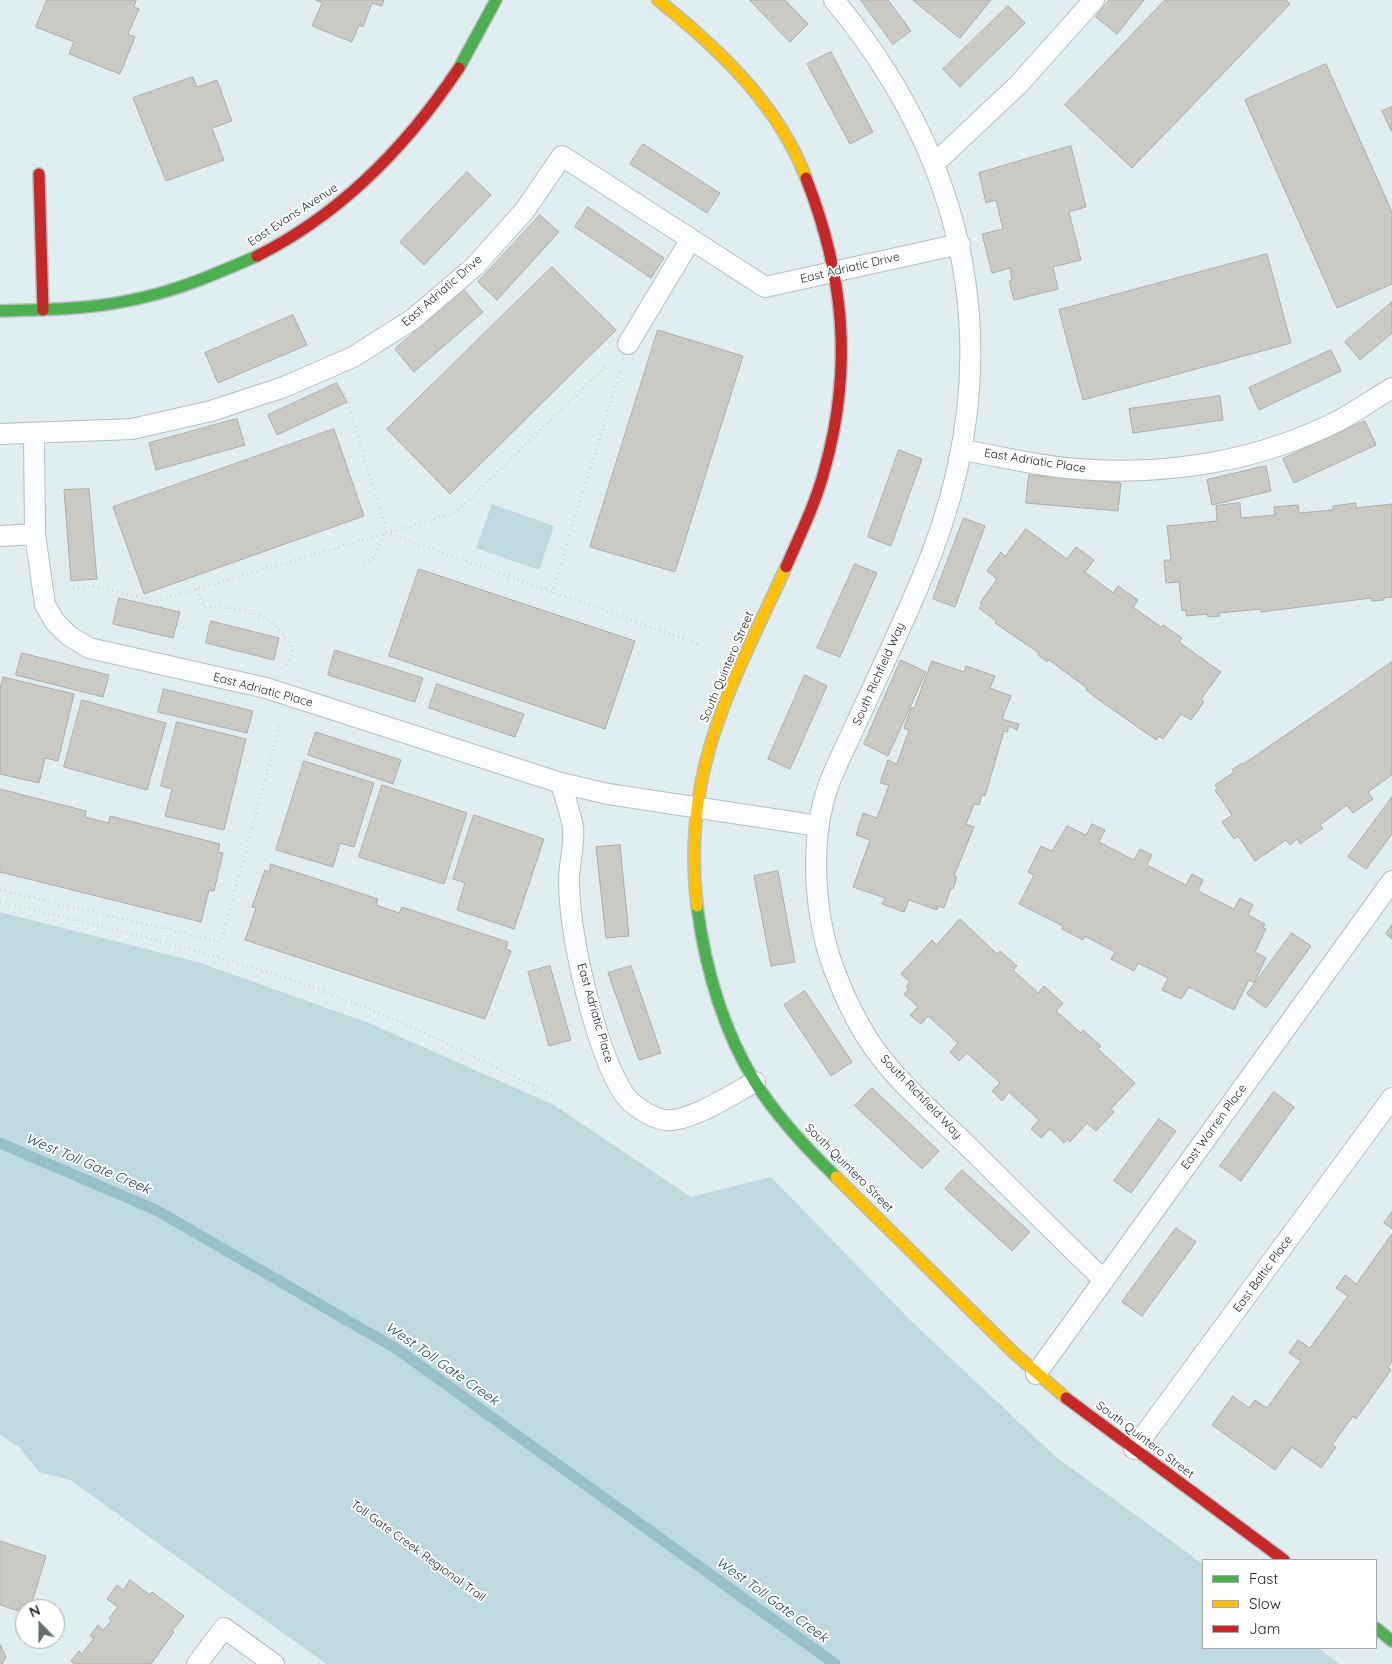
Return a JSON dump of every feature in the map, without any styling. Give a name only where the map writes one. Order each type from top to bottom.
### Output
[{"type":"street","name":"East Evans Avenue","points":[[0,311],[96,306],[147,297],[222,272],[270,250],[337,207],[377,172],[430,114],[460,70],[496,0]]},
{"type":"street","name":"South Quintero Street","points":[[658,0],[713,46],[752,88],[789,143],[817,204],[830,246],[836,271],[843,334],[840,400],[827,466],[804,528],[733,681],[710,744],[698,807],[694,853],[696,898],[707,963],[729,1027],[755,1082],[800,1139],[1036,1374],[1283,1559]]},
{"type":"street","points":[[39,174],[43,310]]},
{"type":"street","points":[[1377,1629],[1392,1640]]},
{"type":"lane","name":"South Richfield Way","points":[[834,0],[861,33],[903,99],[934,164],[954,218],[960,244],[969,308],[970,386],[962,450],[945,519],[920,582],[828,786],[819,826],[816,870],[821,921],[835,974],[856,1020],[887,1065],[1104,1280]]},
{"type":"lane","points":[[934,164],[1018,85],[1094,0]]},
{"type":"lane","name":"East Adriatic Drive","points":[[0,434],[132,429],[211,411],[284,387],[353,357],[413,319],[474,266],[525,210],[562,156],[765,287],[960,244]]},
{"type":"lane","points":[[628,344],[691,239]]},
{"type":"lane","name":"East Adriatic Place","points":[[962,450],[1077,469],[1148,471],[1219,462],[1284,444],[1340,420],[1392,388]]},
{"type":"lane","points":[[0,536],[36,534],[34,432]]},
{"type":"lane","name":"East Adriatic Place","points":[[36,534],[46,604],[55,622],[68,635],[89,648],[266,688],[561,783],[608,794],[819,826]]},
{"type":"lane","name":"East Adriatic Place","points":[[561,783],[573,828],[569,880],[575,940],[589,1002],[607,1061],[625,1096],[649,1114],[667,1120],[688,1116],[755,1082]]},
{"type":"lane","name":"East Warren Place","points":[[1036,1374],[1392,881]]},
{"type":"lane","name":"East Baltic Place","points":[[1134,1449],[1392,1098]]},
{"type":"lane","points":[[197,1664],[224,1628],[274,1664]]},
{"type":"path","points":[[68,589],[94,586],[156,601],[455,513],[628,344]]},
{"type":"path","points":[[552,593],[628,344]]},
{"type":"path","points":[[344,390],[385,534],[375,557],[364,562]]},
{"type":"path","points":[[385,534],[698,644]]},
{"type":"path","points":[[198,589],[204,607],[241,609],[258,614],[285,634],[293,649],[290,659]]},
{"type":"path","points":[[0,890],[221,942],[281,719]]},
{"type":"path","points":[[0,902],[192,950],[316,989],[397,1020],[559,1098]]},
{"type":"path","name":"Toll Gate Creek Regional Trail","points":[[0,1244],[80,1277],[177,1336],[263,1404],[347,1498],[545,1644],[577,1664]]},
{"type":"path","points":[[292,1653],[302,1634],[306,1452]]},
{"type":"path","points":[[1333,1656],[1335,1664]]},
{"type":"shaded area","points":[[492,504],[554,526],[539,570],[476,548]]},
{"type":"shaded area","points":[[0,912],[198,962],[369,1023],[554,1105],[691,1197],[771,1177],[910,1320],[1056,1457],[1202,1563],[1202,1649],[1319,1649],[1340,1664],[326,1664],[70,1480],[39,1472],[19,1447],[0,1435]]},
{"type":"building","points":[[47,0],[136,0],[134,7],[139,9],[128,34],[135,37],[120,74],[69,54],[74,42],[36,27]]},
{"type":"building","points":[[316,0],[384,0],[382,6],[372,3],[363,27],[359,25],[352,42],[312,26],[322,3]]},
{"type":"building","points":[[750,0],[785,0],[808,24],[790,42]]},
{"type":"building","points":[[861,0],[888,0],[911,31],[893,44]]},
{"type":"building","points":[[913,0],[991,0],[960,38]]},
{"type":"building","points":[[1109,0],[1144,0],[1117,34],[1096,17]]},
{"type":"building","points":[[1165,0],[1286,0],[1290,4],[1132,168],[1065,105]]},
{"type":"building","points":[[1008,6],[1025,23],[960,87],[943,69]]},
{"type":"building","points":[[831,52],[873,132],[850,144],[807,64]]},
{"type":"building","points":[[1326,64],[1392,212],[1392,284],[1337,308],[1245,100]]},
{"type":"building","points":[[193,77],[197,87],[217,80],[232,121],[212,128],[224,160],[166,181],[133,98]]},
{"type":"building","points":[[1392,107],[1392,132],[1382,111]]},
{"type":"building","points":[[643,144],[720,193],[707,213],[630,164]]},
{"type":"building","points":[[1071,146],[1086,207],[1069,212],[1081,260],[1053,267],[1058,289],[1014,300],[1009,281],[1012,280],[1010,268],[992,273],[982,234],[1003,229],[996,200],[986,203],[979,173]]},
{"type":"building","points":[[467,172],[491,195],[424,265],[400,242]]},
{"type":"building","points":[[588,207],[664,258],[651,278],[575,227]]},
{"type":"building","points":[[540,215],[559,232],[497,300],[478,282]]},
{"type":"building","points":[[1267,254],[1291,343],[1083,400],[1059,310]]},
{"type":"building","points":[[552,267],[616,330],[450,494],[387,429]]},
{"type":"building","points":[[464,290],[483,312],[414,372],[395,349]]},
{"type":"building","points":[[1392,302],[1392,333],[1360,360],[1345,342]]},
{"type":"building","points":[[293,315],[307,345],[218,383],[205,353]]},
{"type":"building","points":[[658,330],[743,356],[675,572],[590,547]]},
{"type":"building","points":[[1331,350],[1341,371],[1259,410],[1249,388]]},
{"type":"building","points":[[337,383],[347,402],[277,435],[268,415]]},
{"type":"building","points":[[1220,396],[1223,420],[1133,433],[1129,409]]},
{"type":"building","points":[[237,419],[245,445],[156,470],[149,443]]},
{"type":"building","points":[[1365,421],[1376,445],[1294,483],[1283,459]]},
{"type":"building","points":[[334,429],[364,516],[144,594],[113,507]]},
{"type":"building","points":[[899,450],[922,459],[891,546],[868,537]]},
{"type":"building","points":[[1266,466],[1271,491],[1212,505],[1207,480]]},
{"type":"building","points":[[1029,475],[1121,483],[1118,511],[1026,503]]},
{"type":"building","points":[[89,489],[97,579],[71,581],[64,490]]},
{"type":"building","points":[[1240,503],[1241,518],[1275,515],[1274,507],[1298,505],[1299,513],[1333,510],[1333,506],[1356,503],[1356,508],[1392,504],[1392,597],[1384,598],[1384,600],[1372,601],[1371,598],[1261,612],[1261,609],[1219,613],[1220,616],[1208,617],[1207,614],[1186,616],[1186,610],[1182,611],[1179,582],[1166,583],[1164,560],[1171,560],[1167,526],[1217,521],[1216,506]]},
{"type":"building","points":[[964,518],[985,526],[955,607],[933,599]]},
{"type":"building","points":[[1026,529],[1067,559],[1076,547],[1094,560],[1085,572],[1113,593],[1118,586],[1138,600],[1133,607],[1161,627],[1163,625],[1182,638],[1179,642],[1221,672],[1201,699],[1204,702],[1191,720],[1181,714],[1163,739],[1159,736],[1156,740],[1095,697],[1086,690],[1087,688],[1049,660],[1047,662],[1038,655],[1039,653],[995,623],[996,621],[979,608],[982,604],[980,603],[997,579],[987,571],[1001,552],[1005,556]]},
{"type":"building","points":[[855,564],[877,573],[840,657],[817,648]]},
{"type":"building","points":[[419,569],[635,641],[605,729],[389,656]]},
{"type":"building","points":[[119,598],[180,612],[173,638],[113,624]]},
{"type":"building","points":[[211,621],[279,638],[274,660],[206,643]]},
{"type":"building","points":[[335,650],[423,678],[415,702],[328,675]]},
{"type":"building","points":[[22,653],[109,675],[103,697],[16,675]]},
{"type":"building","points":[[901,660],[926,672],[888,756],[864,744]]},
{"type":"building","points":[[932,661],[964,672],[966,666],[995,676],[990,688],[1011,696],[1002,719],[1019,724],[1017,730],[1009,726],[1007,732],[1004,731],[985,796],[982,795],[979,805],[974,804],[966,824],[974,827],[954,876],[957,877],[953,889],[951,888],[944,908],[938,906],[937,910],[909,900],[904,912],[882,904],[885,898],[853,887],[870,840],[856,835],[863,813],[877,818],[889,785],[880,783],[888,760],[897,764],[909,730],[904,728],[911,708],[914,708]]},
{"type":"building","points":[[1392,662],[1392,775],[1368,792],[1373,799],[1353,813],[1347,805],[1320,825],[1323,828],[1300,844],[1297,839],[1290,845],[1286,840],[1255,861],[1238,836],[1234,839],[1222,822],[1232,815],[1215,790],[1218,789],[1215,785],[1234,772],[1232,770],[1242,763]]},
{"type":"building","points":[[805,675],[827,686],[790,769],[768,759]]},
{"type":"building","points":[[3,677],[74,694],[58,761],[45,758],[39,783],[0,774],[0,690]]},
{"type":"building","points":[[437,684],[524,714],[515,737],[429,708]]},
{"type":"building","points":[[164,689],[253,711],[247,733],[158,712]]},
{"type":"building","points":[[82,700],[166,723],[147,790],[64,767]]},
{"type":"building","points":[[177,722],[246,739],[224,830],[165,816],[172,789],[161,786]]},
{"type":"building","points":[[316,732],[401,760],[393,784],[308,755]]},
{"type":"building","points":[[304,761],[374,783],[354,847],[340,843],[333,867],[276,850]]},
{"type":"building","points":[[382,785],[467,813],[444,884],[359,857]]},
{"type":"building","points":[[0,789],[86,811],[85,817],[109,823],[110,816],[220,844],[218,852],[223,853],[214,891],[209,890],[201,922],[0,872]]},
{"type":"building","points":[[1392,797],[1392,834],[1366,869],[1348,857]]},
{"type":"building","points":[[474,815],[544,839],[514,929],[457,910],[465,883],[453,879]]},
{"type":"building","points":[[1092,824],[1105,830],[1099,842],[1134,860],[1140,849],[1152,855],[1147,865],[1186,885],[1192,874],[1203,880],[1198,891],[1234,909],[1240,898],[1253,905],[1248,915],[1265,924],[1263,928],[1266,929],[1255,952],[1266,958],[1254,983],[1249,980],[1234,1010],[1189,987],[1181,999],[1162,990],[1168,978],[1138,963],[1134,971],[1111,959],[1115,952],[1085,936],[1083,940],[1062,929],[1063,926],[1019,904],[1034,875],[1028,872],[1041,846],[1052,851],[1067,826],[1086,835]]},
{"type":"building","points":[[620,845],[629,936],[606,938],[596,847]]},
{"type":"building","points":[[271,864],[378,899],[376,905],[399,913],[402,907],[508,942],[506,949],[511,951],[485,1019],[245,940],[256,908],[252,907],[265,870],[269,872]]},
{"type":"building","points":[[778,871],[795,962],[771,966],[754,876]]},
{"type":"building","points":[[960,919],[997,954],[1000,951],[1017,966],[1013,970],[1038,993],[1044,986],[1063,1003],[1056,1011],[1081,1033],[1083,1030],[1101,1046],[1098,1049],[1135,1083],[1111,1109],[1114,1112],[1096,1131],[1087,1123],[1070,1142],[1068,1139],[1064,1143],[1050,1129],[1041,1138],[1031,1129],[1039,1120],[1009,1092],[1002,1101],[992,1091],[1000,1083],[967,1053],[959,1061],[950,1052],[958,1043],[928,1016],[921,1024],[910,1015],[918,1007],[904,994],[909,989],[906,987],[910,982],[901,974],[932,940],[936,945]]},
{"type":"building","points":[[1392,925],[1392,939],[1386,934]]},
{"type":"building","points":[[1292,933],[1311,946],[1266,1008],[1247,994]]},
{"type":"building","points":[[550,966],[571,1040],[549,1046],[528,972]]},
{"type":"building","points":[[631,966],[661,1053],[639,1060],[608,973]]},
{"type":"building","points":[[805,991],[852,1062],[831,1076],[784,1005]]},
{"type":"building","points":[[872,1088],[939,1151],[922,1169],[855,1106]]},
{"type":"building","points":[[1274,1092],[1294,1107],[1241,1181],[1220,1166]]},
{"type":"building","points":[[1159,1119],[1176,1131],[1131,1193],[1114,1181]]},
{"type":"building","points":[[962,1170],[1030,1232],[1012,1251],[945,1189]]},
{"type":"building","points":[[1392,1212],[1392,1229],[1384,1223]]},
{"type":"building","points":[[1176,1228],[1196,1242],[1142,1316],[1122,1302]]},
{"type":"building","points":[[1392,1234],[1392,1362],[1388,1367],[1391,1370],[1356,1419],[1353,1416],[1332,1445],[1336,1447],[1321,1468],[1292,1447],[1275,1470],[1212,1425],[1233,1396],[1249,1408],[1255,1400],[1267,1408],[1301,1361],[1289,1353],[1298,1340],[1310,1348],[1348,1296],[1336,1288],[1345,1275],[1356,1284]]},
{"type":"building","points":[[0,1541],[46,1556],[33,1599],[15,1599],[15,1610],[0,1605]]},
{"type":"building","points":[[130,1580],[150,1595],[152,1592],[184,1616],[172,1631],[174,1632],[151,1664],[74,1664],[71,1661],[79,1651],[82,1654],[94,1638],[90,1636],[98,1625],[103,1630],[111,1621],[109,1618],[118,1607],[107,1599],[117,1585],[123,1590]]},
{"type":"building","points":[[0,1644],[6,1657],[2,1664],[0,1664]]},
{"type":"waterway","name":"West Toll Gate Creek","points":[[0,1143],[156,1210],[397,1349],[835,1664]]},
{"type":"traffic: fast","points":[[459,68],[496,0]]},
{"type":"traffic: fast","points":[[0,311],[73,308],[127,301],[188,284],[257,256]]},
{"type":"traffic: fast","points":[[697,906],[710,974],[725,1019],[744,1062],[755,1082],[782,1120],[836,1177]]},
{"type":"traffic: fast","points":[[1377,1629],[1392,1641]]},
{"type":"traffic: slow","points":[[658,0],[724,58],[744,79],[763,102],[779,126],[794,151],[806,178]]},
{"type":"traffic: slow","points":[[697,906],[694,857],[697,812],[704,770],[715,730],[730,690],[786,567]]},
{"type":"traffic: slow","points":[[836,1177],[1015,1354],[1066,1398]]},
{"type":"traffic: jam","points":[[257,256],[317,220],[370,175],[417,124],[459,68]]},
{"type":"traffic: jam","points":[[39,174],[43,310]]},
{"type":"traffic: jam","points":[[786,567],[812,506],[825,468],[834,431],[841,357],[836,286],[829,250],[806,178]]},
{"type":"traffic: jam","points":[[1066,1398],[1283,1559]]}]
